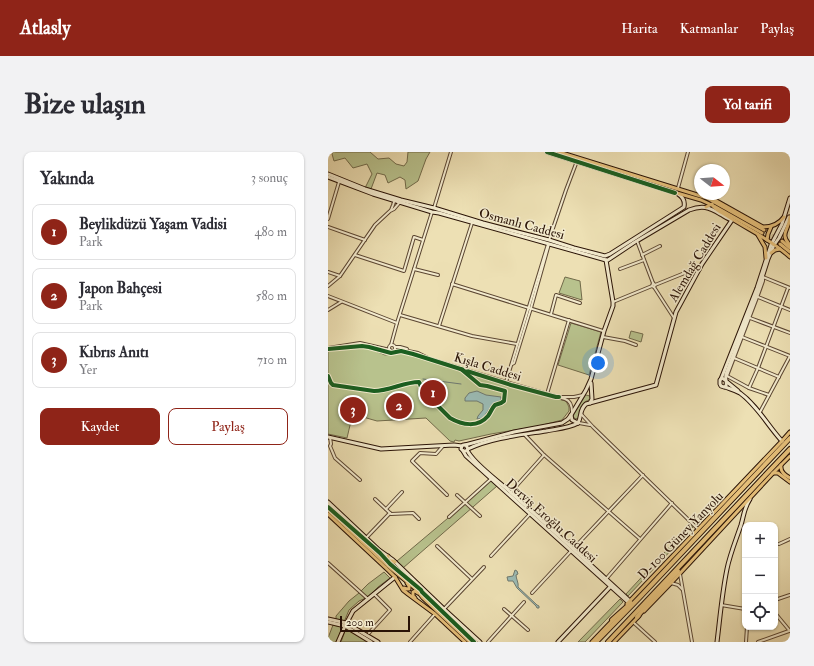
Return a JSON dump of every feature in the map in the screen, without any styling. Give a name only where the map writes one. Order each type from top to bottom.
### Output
[{"type":"highway","points":[[596,642],[656,581],[790,438]]},
{"type":"highway","points":[[608,642],[790,449]]},
{"type":"highway","points":[[766,474],[790,453]]},
{"type":"highway","points":[[637,617],[678,572],[683,562]]},
{"type":"highway","points":[[612,620],[656,581]]},
{"type":"main road","points":[[547,152],[712,204],[763,232]]},
{"type":"main road","points":[[559,152],[709,199],[763,232],[767,240],[790,257]]},
{"type":"main road","name":"Osmanlı Caddesi","points":[[328,174],[365,189],[432,212],[548,244],[606,258]]},
{"type":"main road","name":"Osmanlı Caddesi","points":[[328,177],[373,194],[395,199]]},
{"type":"main road","points":[[606,258],[681,209],[684,205],[683,199],[675,193]]},
{"type":"main road","points":[[762,277],[766,258],[784,217],[790,198]]},
{"type":"main road","name":"Osmanlı Caddesi","points":[[400,201],[434,208],[490,225],[549,240],[606,258]]},
{"type":"main road","points":[[606,258],[686,211],[693,208],[706,207],[712,204]]},
{"type":"main road","points":[[712,204],[715,208],[732,220]]},
{"type":"main road","points":[[706,207],[757,234],[764,247],[766,258]]},
{"type":"main road","points":[[432,212],[435,212],[434,208]]},
{"type":"main road","points":[[725,387],[726,379],[749,318],[773,244],[779,238],[790,216]]},
{"type":"main road","points":[[790,216],[788,227],[784,236],[790,247]]},
{"type":"main road","points":[[757,234],[780,222],[784,217]]},
{"type":"main road","name":"Alemdağ Caddesi","points":[[590,402],[656,385],[676,312],[702,264],[732,220]]},
{"type":"main road","points":[[767,240],[772,226]]},
{"type":"main road","points":[[548,244],[546,242],[549,240]]},
{"type":"main road","points":[[790,247],[781,243],[790,252]]},
{"type":"main road","points":[[771,253],[775,250],[782,250]]},
{"type":"main road","points":[[578,423],[583,407],[591,401],[591,379],[604,331],[613,306],[606,258]]},
{"type":"main road","points":[[758,289],[719,382],[723,387],[735,391],[743,396],[759,412]]},
{"type":"main road","points":[[329,437],[381,449],[464,445],[514,432],[562,423],[571,415],[591,379]]},
{"type":"main road","points":[[721,379],[726,379],[744,395],[782,440]]},
{"type":"main road","points":[[584,394],[590,394],[592,396]]},
{"type":"main road","points":[[571,415],[572,420],[578,423]]},
{"type":"main road","points":[[449,446],[465,450],[477,444],[565,427],[578,423]]},
{"type":"main road","name":"D-100 Güney Yanyolu","points":[[592,642],[790,432]]},
{"type":"main road","points":[[464,445],[461,448],[465,450]]},
{"type":"main road","name":"Derviş Eroğlu Caddesi","points":[[464,445],[467,446],[465,455],[510,493],[629,602]]},
{"type":"main road","points":[[614,642],[680,574],[790,456]]},
{"type":"main road","points":[[781,465],[780,469],[782,472],[790,478]]},
{"type":"main road","points":[[773,473],[778,473],[790,482]]},
{"type":"main road","points":[[717,642],[721,605],[728,568],[746,506],[751,498]]},
{"type":"main road","points":[[328,502],[379,550],[395,562],[480,642]]},
{"type":"main road","points":[[328,510],[372,552],[416,589],[423,598]]},
{"type":"main road","points":[[329,516],[396,578],[404,588],[408,589],[409,586],[401,577]]},
{"type":"main road","points":[[372,552],[385,561],[388,560],[388,556]]},
{"type":"main road","points":[[391,569],[388,564],[389,562],[395,562]]},
{"type":"main road","points":[[338,642],[353,611],[396,578]]},
{"type":"main road","points":[[396,578],[403,590],[435,614],[465,642]]},
{"type":"main road","points":[[558,642],[611,585]]},
{"type":"main road","points":[[417,601],[412,593],[414,591],[470,642]]},
{"type":"main road","points":[[328,620],[346,625],[378,642]]},
{"type":"main road","points":[[346,625],[371,642]]},
{"type":"street","points":[[434,208],[451,152]]},
{"type":"street","points":[[678,189],[688,152]]},
{"type":"street","points":[[549,240],[577,161]]},
{"type":"street","points":[[328,219],[339,182]]},
{"type":"street","points":[[390,211],[395,199]]},
{"type":"street","points":[[328,286],[340,276],[376,225],[394,209],[400,201]]},
{"type":"street","points":[[390,350],[389,347],[391,345],[432,212]]},
{"type":"street","name":"Osmanlı Caddesi","points":[[438,327],[472,223]]},
{"type":"street","points":[[328,227],[365,240]]},
{"type":"street","points":[[355,255],[404,271],[414,237],[423,240]]},
{"type":"street","points":[[636,241],[654,285],[674,318]]},
{"type":"street","points":[[512,364],[511,362],[548,244]]},
{"type":"street","points":[[506,382],[512,364],[514,363],[532,308],[548,244]]},
{"type":"street","points":[[642,255],[660,246]]},
{"type":"street","points":[[620,269],[644,260]]},
{"type":"street","points":[[613,302],[700,268]]},
{"type":"street","points":[[414,269],[438,275]]},
{"type":"street","points":[[328,272],[340,276]]},
{"type":"street","points":[[749,388],[789,288],[762,277],[763,281],[758,297],[726,379],[749,388],[769,395]]},
{"type":"street","points":[[452,284],[604,331]]},
{"type":"street","points":[[551,314],[556,295],[580,303]]},
{"type":"street","points":[[328,296],[397,323]]},
{"type":"street","points":[[758,297],[790,310]]},
{"type":"street","points":[[328,310],[341,302]]},
{"type":"street","points":[[400,315],[472,336],[517,344]]},
{"type":"street","points":[[749,318],[790,333]]},
{"type":"street","points":[[547,394],[569,320]]},
{"type":"street","points":[[603,337],[636,344]]},
{"type":"street","points":[[742,337],[790,356],[759,412]]},
{"type":"street","points":[[328,348],[360,344],[392,351],[403,350],[412,352]]},
{"type":"street","points":[[391,345],[412,352]]},
{"type":"street","points":[[394,351],[395,347]]},
{"type":"street","name":"Kışla Caddesi","points":[[412,352],[418,353],[430,359],[559,397]]},
{"type":"street","points":[[734,358],[779,377]]},
{"type":"street","points":[[559,397],[574,397],[584,394]]},
{"type":"street","points":[[559,397],[570,402],[572,410],[571,415]]},
{"type":"street","points":[[580,413],[698,529]]},
{"type":"street","points":[[578,423],[589,424],[593,427]]},
{"type":"street","points":[[524,434],[544,455],[640,540]]},
{"type":"street","points":[[329,437],[329,444],[335,458],[360,480]]},
{"type":"street","points":[[443,446],[436,454],[420,453],[412,461],[447,494]]},
{"type":"street","points":[[510,493],[544,455]]},
{"type":"street","points":[[532,593],[643,475]]},
{"type":"street","points":[[449,517],[492,478]]},
{"type":"street","points":[[386,509],[402,492]]},
{"type":"street","points":[[458,495],[480,516]]},
{"type":"street","points":[[375,499],[392,514],[413,513],[419,519]]},
{"type":"street","points":[[605,580],[672,503]]},
{"type":"street","points":[[366,538],[390,513]]},
{"type":"street","points":[[491,556],[531,513]]},
{"type":"street","points":[[780,544],[790,539]]},
{"type":"street","points":[[437,546],[472,579]]},
{"type":"street","points":[[328,563],[369,600]]},
{"type":"street","points":[[444,609],[484,567]]},
{"type":"street","points":[[680,574],[692,642]]},
{"type":"street","points":[[671,583],[678,585],[682,589]]},
{"type":"street","points":[[369,633],[390,610],[375,595]]},
{"type":"street","points":[[778,599],[790,595]]},
{"type":"street","points":[[488,642],[524,602]]},
{"type":"street","points":[[721,605],[742,608]]},
{"type":"street","points":[[504,610],[528,630]]},
{"type":"street","points":[[410,642],[435,614]]},
{"type":"street","points":[[758,642],[790,631],[778,617]]},
{"type":"street","points":[[633,622],[655,642]]},
{"type":"street","points":[[746,642],[747,630]]},
{"type":"green space","points":[[333,152],[370,152],[378,159],[389,158],[396,164],[404,166],[407,162],[408,152],[430,152],[418,181],[406,189],[405,180],[400,177],[388,183],[385,175],[377,173],[371,189],[365,188],[372,174],[367,164],[353,168],[345,158],[334,161],[332,154]]},
{"type":"green space","points":[[565,277],[580,281],[582,300],[559,293]]},
{"type":"green space","points":[[571,323],[601,332],[589,375],[558,365]]},
{"type":"green space","points":[[631,331],[643,334],[641,342],[629,338]]},
{"type":"green space","points":[[366,347],[385,355],[406,352],[451,368],[566,401],[569,411],[562,420],[539,426],[459,441],[455,440],[454,442],[450,441],[426,418],[377,421],[356,415],[351,421],[347,438],[328,434],[328,351]]},
{"type":"green space","points":[[586,395],[590,396],[590,399],[582,405],[579,418],[575,419],[573,416]]},
{"type":"green space","points":[[490,480],[497,486],[403,568],[397,561],[454,513]]},
{"type":"green space","points":[[690,525],[693,527],[628,596],[626,594]]},
{"type":"green space","points":[[384,572],[390,578],[368,597],[359,601],[349,610],[344,622],[336,619],[336,616],[349,601]]},
{"type":"green space","points":[[620,599],[623,602],[585,642],[578,642]]},
{"type":"green space","points":[[333,625],[342,627],[337,642],[328,642],[328,638]]},
{"type":"green space","points":[[348,630],[369,642],[341,642],[345,631]]},
{"type":"water","points":[[477,391],[486,395],[501,397],[501,400],[492,405],[483,418],[477,419],[483,410],[483,404],[477,401],[465,401],[465,398],[469,393]]},
{"type":"water","points":[[515,570],[518,574],[516,575],[518,587],[539,606],[539,608],[537,608],[517,588],[513,581],[508,581],[507,577],[513,576]]},
{"type":"waterway","points":[[423,379],[461,384]]},
{"type":"waterway","points":[[388,410],[389,414]]},
{"type":"tunnel","points":[[764,230],[782,241]]},
{"type":"tunnel","points":[[762,233],[774,240]]},
{"type":"cycle path","points":[[547,152],[675,193]]},
{"type":"cycle path","points":[[328,349],[362,346],[391,353],[401,351],[511,385],[559,397]]},
{"type":"cycle path","points":[[328,376],[333,385],[374,391],[419,382],[422,390],[450,418],[465,424],[475,424],[484,420],[495,405],[504,401],[505,391],[480,385],[461,369]]},
{"type":"cycle path","points":[[328,507],[380,553],[390,564],[421,590],[474,642]]},
{"type":"place","name":"Beylikdüzü Yaşam Vadisi","points":[[433,393]]},
{"type":"place","name":"Japon Bahçesi","points":[[399,406]]},
{"type":"place","name":"Kıbrıs Anıtı","points":[[353,410]]}]
